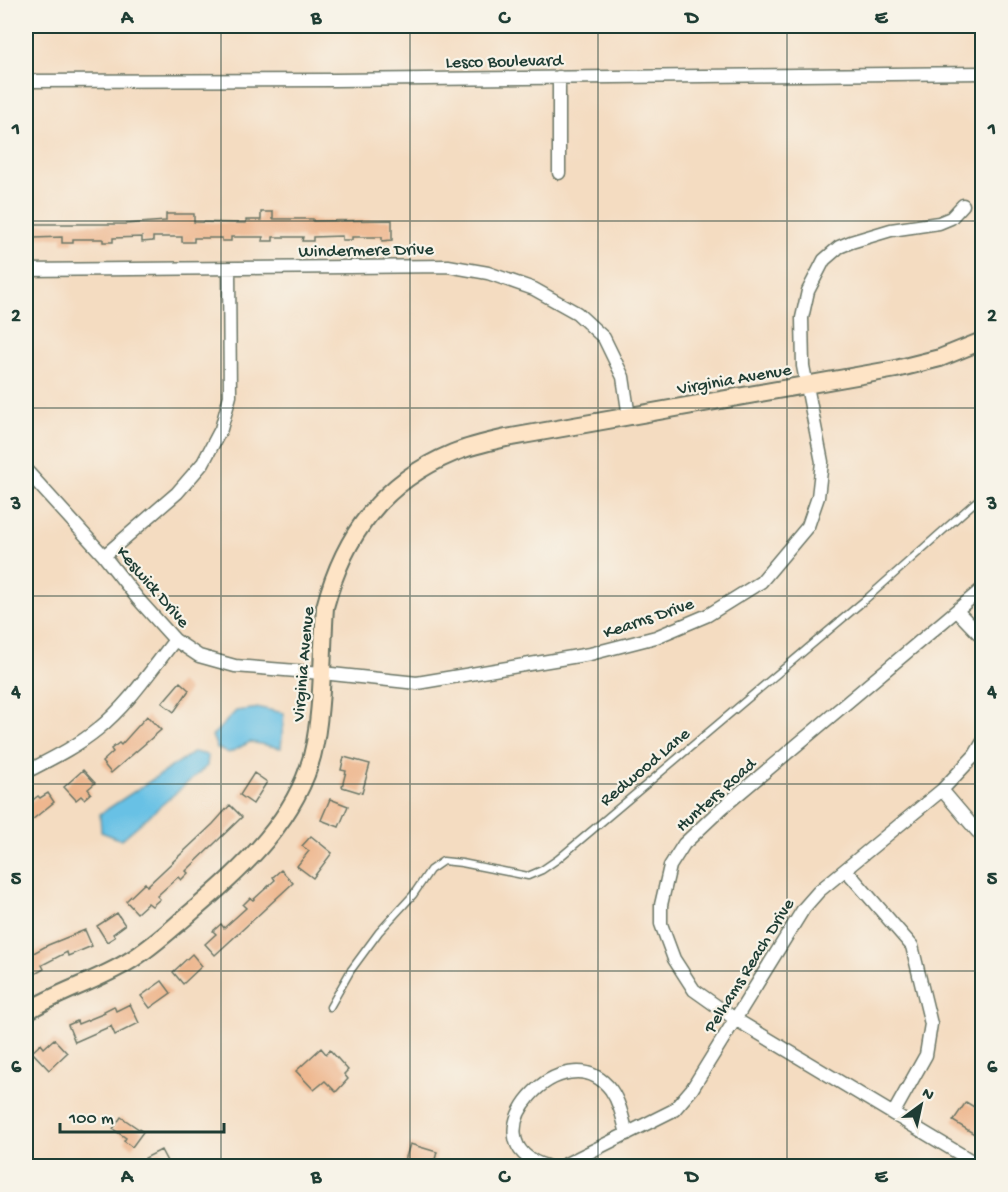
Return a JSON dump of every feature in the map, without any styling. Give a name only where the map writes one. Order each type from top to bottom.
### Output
[{"type":"street","name":"Lesco Boulevard","points":[[26,81],[982,73]]},
{"type":"street","points":[[559,77],[559,172]]},
{"type":"street","name":"Kearns Drive","points":[[322,673],[417,683],[590,654],[656,637],[708,615],[761,582],[808,526],[818,496],[822,462],[803,366],[802,318],[808,291],[825,260],[839,247],[891,230],[939,223],[951,218],[963,205]]},
{"type":"street","name":"Windermere Drive","points":[[26,270],[448,266],[488,273],[534,289],[578,313],[604,338],[623,377],[629,417]]},
{"type":"street","points":[[104,556],[177,494],[203,463],[221,429],[230,396],[230,269]]},
{"type":"street","name":"Virginia Avenue","points":[[26,1012],[52,997],[108,974],[139,955],[215,891],[268,839],[290,806],[311,758],[315,743],[322,673],[325,607],[331,585],[351,538],[363,521],[395,488],[417,472],[469,447],[506,438],[885,371],[940,358],[982,340]]},
{"type":"street","name":"Keswick Drive","points":[[26,470],[104,556],[175,640],[199,656],[235,666],[322,673]]},
{"type":"street","name":"Hunters Road","points":[[980,1167],[735,1019],[694,990],[674,959],[661,924],[661,905],[670,866],[684,844],[722,808],[982,589]]},
{"type":"street","points":[[957,611],[982,638]]},
{"type":"street","points":[[26,772],[65,752],[99,728],[132,694],[175,640]]},
{"type":"street","name":"Pelhams Reach Drive","points":[[562,1167],[674,1110],[692,1089],[804,908],[819,891],[942,790],[975,755],[982,743]]},
{"type":"street","points":[[942,790],[982,837]]},
{"type":"street","points":[[846,870],[912,946],[931,1024],[926,1055],[893,1114]]},
{"type":"street","points":[[546,1167],[521,1152],[516,1142],[514,1122],[518,1112],[537,1090],[558,1075],[575,1071],[601,1080],[611,1091],[618,1104],[627,1134]]},
{"type":"lane","name":"Redwood Lane","points":[[330,1007],[351,970],[379,932],[413,895],[430,870],[442,861],[528,876],[550,864],[866,599],[982,496]]},
{"type":"water","points":[[260,708],[284,713],[281,748],[250,742],[229,753],[217,748],[212,736],[236,711]]},
{"type":"water","points":[[194,752],[208,755],[207,766],[121,840],[101,832],[100,814]]},
{"type":"building","points":[[261,212],[273,212],[273,219],[392,220],[392,240],[382,241],[382,237],[352,237],[352,240],[342,240],[342,236],[313,237],[313,241],[302,241],[303,237],[273,237],[273,241],[262,241],[263,237],[231,237],[231,241],[222,241],[222,238],[194,238],[194,242],[182,242],[182,237],[153,237],[153,241],[142,242],[142,237],[113,238],[113,242],[103,242],[103,239],[73,239],[73,243],[62,243],[62,237],[26,240],[26,224],[126,224],[166,221],[166,214],[194,214],[194,222],[246,223],[246,220],[261,220]]},
{"type":"building","points":[[180,682],[189,690],[174,712],[162,703]]},
{"type":"building","points":[[147,716],[161,730],[111,773],[102,762],[113,752],[111,749],[119,743],[121,745]]},
{"type":"building","points":[[344,757],[370,764],[362,793],[342,787],[346,771],[341,770]]},
{"type":"building","points":[[83,770],[95,783],[88,789],[91,793],[84,799],[81,796],[76,800],[64,787]]},
{"type":"building","points":[[254,773],[267,782],[253,804],[240,795]]},
{"type":"building","points":[[48,793],[54,802],[32,820],[26,812],[26,805],[38,796],[40,798]]},
{"type":"building","points":[[330,799],[348,806],[339,827],[321,820]]},
{"type":"building","points":[[230,805],[242,817],[186,871],[188,873],[181,880],[178,877],[157,896],[160,899],[152,906],[148,903],[137,913],[126,901],[145,883],[147,886]]},
{"type":"building","points":[[311,836],[332,853],[313,878],[297,866],[309,851],[302,846]]},
{"type":"building","points":[[281,870],[293,883],[215,955],[205,944],[216,934],[213,931],[221,924],[224,928],[246,908],[243,905],[250,898],[253,900],[275,880],[273,877]]},
{"type":"building","points":[[117,913],[125,925],[113,934],[115,937],[107,942],[97,926]]},
{"type":"building","points":[[85,930],[92,946],[68,956],[67,952],[42,965],[44,969],[35,974],[26,957]]},
{"type":"building","points":[[192,954],[202,966],[183,984],[173,972]]},
{"type":"building","points":[[162,981],[171,993],[150,1008],[141,996]]},
{"type":"building","points":[[130,1004],[139,1023],[115,1035],[111,1026],[75,1042],[68,1025],[77,1021],[78,1024],[105,1013],[104,1011],[114,1006],[116,1011]]},
{"type":"building","points":[[54,1039],[67,1053],[49,1070],[32,1052],[41,1044],[44,1048]]},
{"type":"building","points":[[321,1048],[326,1054],[330,1050],[348,1070],[344,1074],[348,1079],[336,1092],[325,1081],[314,1090],[296,1071]]},
{"type":"building","points":[[982,1093],[982,1124],[976,1135],[953,1121],[966,1102],[974,1107]]},
{"type":"building","points":[[121,1117],[143,1132],[132,1147],[124,1141],[126,1138],[113,1129]]},
{"type":"building","points":[[410,1144],[437,1152],[433,1167],[403,1167]]},
{"type":"building","points":[[161,1150],[170,1167],[149,1167],[145,1158]]}]
